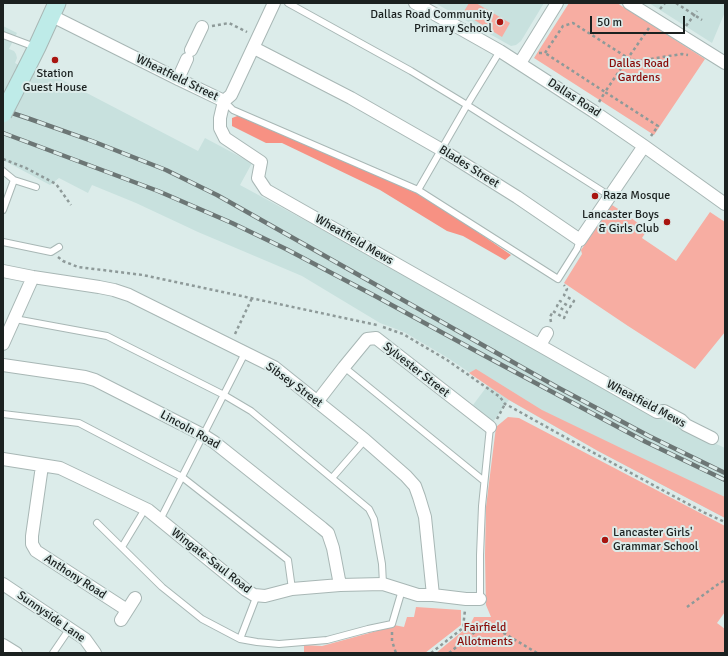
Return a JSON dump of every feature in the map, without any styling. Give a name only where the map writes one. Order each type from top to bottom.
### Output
[{"type":"street","name":"Wheatfield Street","points":[[54,9],[178,79],[224,101],[231,95],[274,3]]},
{"type":"street","name":"Dallas Road","points":[[415,3],[500,51],[594,110],[725,204]]},
{"type":"street","points":[[520,63],[557,3]]},
{"type":"street","points":[[629,3],[725,63]]},
{"type":"street","points":[[3,114],[37,47],[54,9]]},
{"type":"street","points":[[178,79],[202,28]]},
{"type":"street","name":"Blades Street","points":[[256,42],[442,150],[517,197],[580,240]]},
{"type":"street","name":"Wheatfield Mews","points":[[224,101],[220,118],[220,128],[225,138],[261,162],[258,178],[266,190],[657,412],[664,412],[681,420],[686,426],[712,438]]},
{"type":"street","points":[[580,240],[644,146]]},
{"type":"street","name":"Sibsey Street","points":[[3,271],[99,287],[129,295],[274,367],[364,440],[406,476],[415,486],[425,517],[433,595]]},
{"type":"street","points":[[3,344],[33,277]]},
{"type":"street","points":[[540,345],[547,333]]},
{"type":"street","name":"Sylvester Street","points":[[317,402],[367,339],[376,338],[490,427]]},
{"type":"street","name":"Lincoln Road","points":[[3,365],[85,377],[95,380],[214,442],[230,453],[328,533],[333,548],[340,584]]},
{"type":"street","name":"Wingate-Saul Road","points":[[3,459],[60,468],[145,509],[254,595],[266,596],[292,590],[340,584],[383,584],[418,594],[480,599]]},
{"type":"street","name":"Anthony Road","points":[[42,466],[32,536],[32,544],[36,551],[124,615],[135,598]]},
{"type":"street","name":"Sunnyside Lane","points":[[3,584],[85,639],[95,653]]},
{"type":"street","points":[[3,645],[16,653]]},
{"type":"lane","points":[[288,3],[411,71],[610,196]]},
{"type":"lane","points":[[3,35],[37,47]]},
{"type":"lane","points":[[418,190],[500,51]]},
{"type":"lane","points":[[224,101],[233,110],[418,190],[558,279],[577,249],[580,240]]},
{"type":"lane","points":[[3,171],[14,180],[36,187]]},
{"type":"lane","points":[[3,210],[14,180]]},
{"type":"lane","points":[[3,242],[51,252],[59,247]]},
{"type":"lane","points":[[15,319],[106,336],[224,395],[251,411],[369,509],[374,519],[382,564],[383,584]]},
{"type":"lane","points":[[160,520],[245,353]]},
{"type":"lane","points":[[344,367],[484,481]]},
{"type":"lane","points":[[3,414],[79,423],[182,477],[288,560],[292,590]]},
{"type":"lane","points":[[480,599],[482,506],[490,427]]},
{"type":"lane","points":[[332,478],[364,440]]},
{"type":"lane","points":[[122,547],[145,509]]},
{"type":"lane","points":[[97,523],[162,587],[202,619],[240,638],[257,642],[278,644],[327,640],[392,624],[402,590]]},
{"type":"lane","points":[[240,638],[257,595]]},
{"type":"lane","points":[[53,653],[70,628]]},
{"type":"path","points":[[660,10],[665,3]]},
{"type":"path","points":[[676,3],[702,20]]},
{"type":"path","points":[[686,26],[697,11]]},
{"type":"path","points":[[545,53],[563,26],[573,23],[628,58],[637,61],[682,54],[689,55]]},
{"type":"path","points":[[202,28],[229,24],[256,42]]},
{"type":"path","points":[[605,92],[647,31]]},
{"type":"path","points":[[527,52],[545,53],[658,126],[653,134]]},
{"type":"path","points":[[51,252],[63,261],[78,267],[143,275],[372,324],[403,334],[453,364],[500,397],[505,404],[703,512],[725,522]]},
{"type":"path","points":[[547,333],[551,322],[550,317],[553,311],[564,318],[567,312],[557,306],[560,301],[570,307],[574,301],[564,295],[567,289],[558,279]]},
{"type":"path","points":[[230,346],[252,298]]},
{"type":"path","points":[[687,607],[725,580]]},
{"type":"path","points":[[431,653],[463,628],[466,599]]},
{"type":"path","points":[[392,624],[392,641],[396,653]]},
{"type":"path","points":[[449,653],[481,627],[486,625],[492,626],[537,653]]},
{"type":"shaded area","name":"Dallas Road Community Primary School","points":[[435,3],[544,3],[521,41],[516,45],[511,46]]},
{"type":"shaded area","points":[[649,3],[725,3],[725,12],[712,43]]},
{"type":"shaded area","points":[[3,26],[17,33],[9,49],[14,51],[16,54],[17,58],[15,63],[37,75],[58,78],[198,151],[205,138],[252,163],[240,185],[439,293],[656,416],[725,448],[725,518],[598,451],[509,400],[493,422],[473,405],[488,385],[448,358],[404,332],[380,323],[302,276],[92,185],[88,193],[59,178],[50,185],[3,160]]},
{"type":"shaded area","points":[[240,115],[416,193],[463,222],[511,255],[505,260],[463,236],[447,231],[380,190],[282,143],[266,143],[232,126],[232,118]]},
{"type":"green space","points":[[469,3],[476,3],[510,23],[502,37],[463,13]]},
{"type":"green space","name":"Dallas Road Gardens","points":[[569,3],[617,3],[705,59],[654,135],[534,58]]},
{"type":"green space","points":[[612,205],[647,230],[642,238],[676,261],[710,212],[725,222],[725,332],[695,369],[564,283],[582,254],[581,250]]},
{"type":"green space","points":[[476,369],[542,410],[725,497],[725,518],[598,451],[509,400],[469,373]]},
{"type":"green space","name":"Lancaster Girls' Grammar School","points":[[508,417],[519,418],[725,526],[725,612],[717,623],[725,629],[725,653],[436,653],[470,625],[474,617],[491,617],[486,605],[486,507],[496,427]]},
{"type":"green space","points":[[416,607],[461,610],[461,625],[425,653],[304,653],[304,645],[322,646],[394,625],[404,627],[407,617],[414,617]]},
{"type":"railway","points":[[3,110],[92,141],[166,170],[217,195],[557,387],[649,436],[725,473]]},
{"type":"railway","points":[[3,133],[158,191],[232,223],[286,249],[377,297],[646,442],[725,480]]},
{"type":"place","name":"Dallas Road Community Primary School","points":[[500,22]]},
{"type":"place","name":"Station Guest House","points":[[55,60]]},
{"type":"place","name":"Raza Mosque","points":[[595,196]]},
{"type":"place","name":"Lancaster Boys & Girls Club","points":[[667,222]]},
{"type":"place","name":"Lancaster Girls' Grammar School","points":[[605,540]]},
{"type":"park label","name":"Fairfield Allotments","points":[[485,635]]}]
